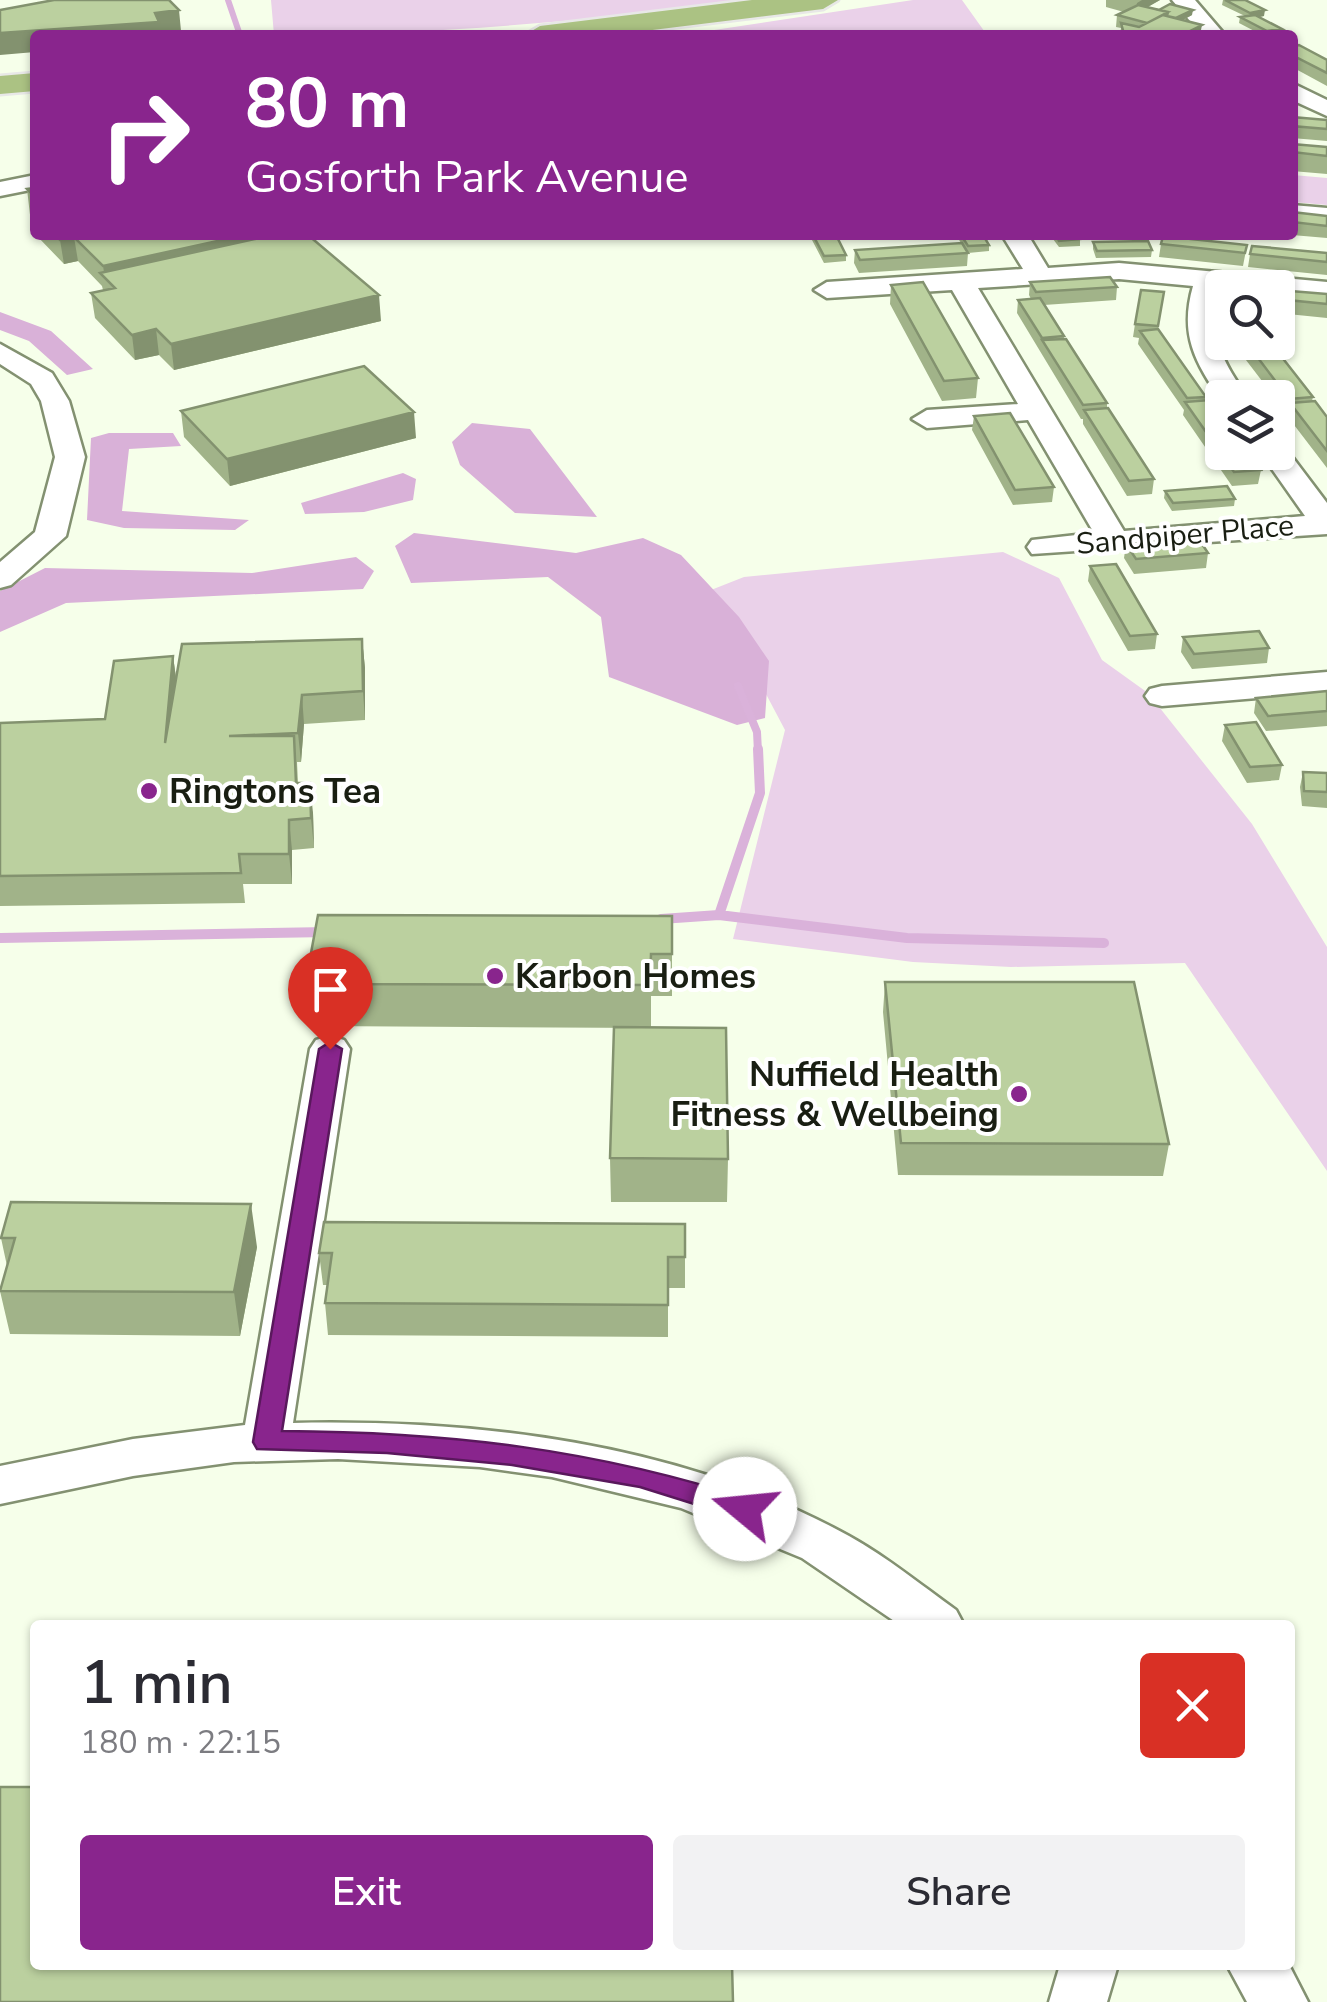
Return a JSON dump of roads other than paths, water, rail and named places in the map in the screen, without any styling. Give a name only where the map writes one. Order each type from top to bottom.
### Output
[{"type":"main road","points":[[580,30],[823,0]]},
{"type":"main road","points":[[0,77],[30,79]]},
{"type":"main road","points":[[0,85],[30,80]]},
{"type":"street","points":[[1184,0],[1210,30]]},
{"type":"street","points":[[1298,93],[1323,107]]},
{"type":"street","points":[[1298,106],[1323,107]]},
{"type":"street","points":[[0,189],[30,183]]},
{"type":"street","points":[[1298,213],[1327,216]]},
{"type":"street","points":[[1018,240],[1040,276]]},
{"type":"street","points":[[827,290],[1119,271],[1205,278]]},
{"type":"street","points":[[960,281],[1114,541]]},
{"type":"street","points":[[1295,287],[1327,290]]},
{"type":"street","points":[[1205,288],[1196,318],[1196,339],[1205,353]]},
{"type":"street","points":[[0,352],[42,378],[56,400],[70,457],[50,536],[0,578]]},
{"type":"street","points":[[927,419],[1036,411]]},
{"type":"street","points":[[1287,470],[1327,525]]},
{"type":"street","name":"Sandpiper Place","points":[[1043,547],[1327,525]]},
{"type":"street","points":[[1162,696],[1327,682]]},
{"type":"street","points":[[266,1442],[330,1049]]},
{"type":"street","points":[[0,1485],[117,1460],[266,1442],[405,1444],[512,1454],[640,1476],[745,1509],[824,1545],[931,1620]]},
{"type":"street","points":[[1078,2002],[1088,1970]]},
{"type":"street","points":[[1259,1970],[1279,2002]]},
{"type":"waterway","points":[[228,0],[238,30]]},
{"type":"waterway","points":[[738,686],[757,732],[758,752]]},
{"type":"waterway","points":[[719,915],[760,793],[758,749]]},
{"type":"waterway","points":[[661,919],[719,915]]},
{"type":"waterway","points":[[719,915],[907,938],[1104,943]]},
{"type":"waterway","points":[[0,938],[329,932]]},
{"type":"place","name":"Ringtons Tea","points":[[149,791]]},
{"type":"place","name":"Karbon Homes","points":[[495,976]]},
{"type":"place","name":"Nuffield Health Fitness & Wellbeing","points":[[1019,1094]]}]
